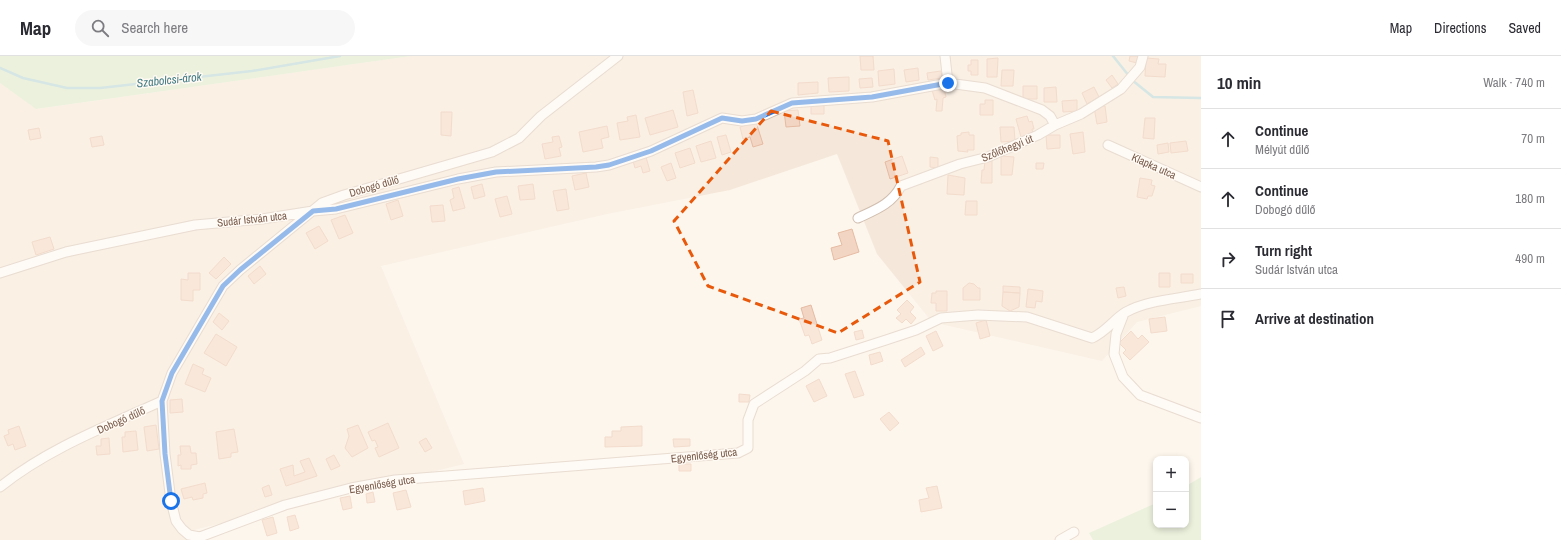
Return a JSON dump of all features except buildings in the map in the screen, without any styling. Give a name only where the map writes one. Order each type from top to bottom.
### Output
[{"type":"street","name":"Dobogó dűlő","points":[[0,487],[14,476],[83,437],[162,401],[172,373],[223,286],[240,270],[322,204],[344,195],[492,152],[519,138],[541,116],[618,56]]},
{"type":"street","points":[[945,56],[948,83]]},
{"type":"street","name":"Szőlőhegyi út","points":[[858,218],[884,207],[897,194],[901,186],[960,164],[988,157],[1081,114],[1121,89],[1140,67],[1143,56]]},
{"type":"street","name":"Sudár István utca","points":[[0,273],[66,252],[195,224],[262,219],[336,209],[458,179],[496,172],[609,165],[651,151],[722,118],[742,121],[756,119],[792,103],[872,97],[948,83],[985,88],[1042,110],[1050,116],[1055,125]]},
{"type":"street","name":"Klapka utca","points":[[1108,145],[1201,187]]},
{"type":"street","name":"Egyenlőség utca","points":[[162,401],[165,454],[171,501],[176,521],[189,535],[200,537],[285,505],[351,488],[394,480],[738,453],[748,448],[748,420],[754,404],[805,371],[819,359],[830,358],[916,330],[941,318],[978,315],[1027,317],[1092,338],[1101,334],[1124,313],[1142,305],[1201,294]]},
{"type":"street","points":[[1124,313],[1116,334],[1114,354],[1123,377],[1140,395],[1201,418]]},
{"type":"street","points":[[1060,540],[1074,532]]},
{"type":"highlighted area","points":[[771,111],[888,141],[920,282],[838,333],[708,286],[674,221]]},
{"type":"shaded area","points":[[411,56],[1201,56],[1201,306],[1137,322],[1102,361],[932,322],[877,254],[837,154],[730,190],[607,214],[381,266],[464,464],[194,530],[195,540],[0,540],[0,83],[37,109]]},
{"type":"green space","points":[[0,56],[411,56],[36,109],[0,83]]},
{"type":"green space","points":[[1201,477],[1201,540],[1093,540],[1089,533],[1153,504],[1153,528],[1189,528],[1189,484]]},
{"type":"waterway","name":"Szabolcsi-árok","points":[[0,68],[23,78],[67,88],[100,88],[252,71],[340,56]]},
{"type":"waterway","name":"Szabolcsi-árok","points":[[1113,56],[1129,76]]},
{"type":"waterway","name":"Szabolcsi-árok","points":[[1132,80],[1153,97],[1201,98]]},
{"type":"route","points":[[171,501],[165,454],[162,401],[172,373],[205,314],[223,286],[240,270],[313,211],[336,209],[458,179],[496,172],[609,165],[651,151],[722,118],[742,121],[756,119],[792,103],[872,97],[948,83]]}]
